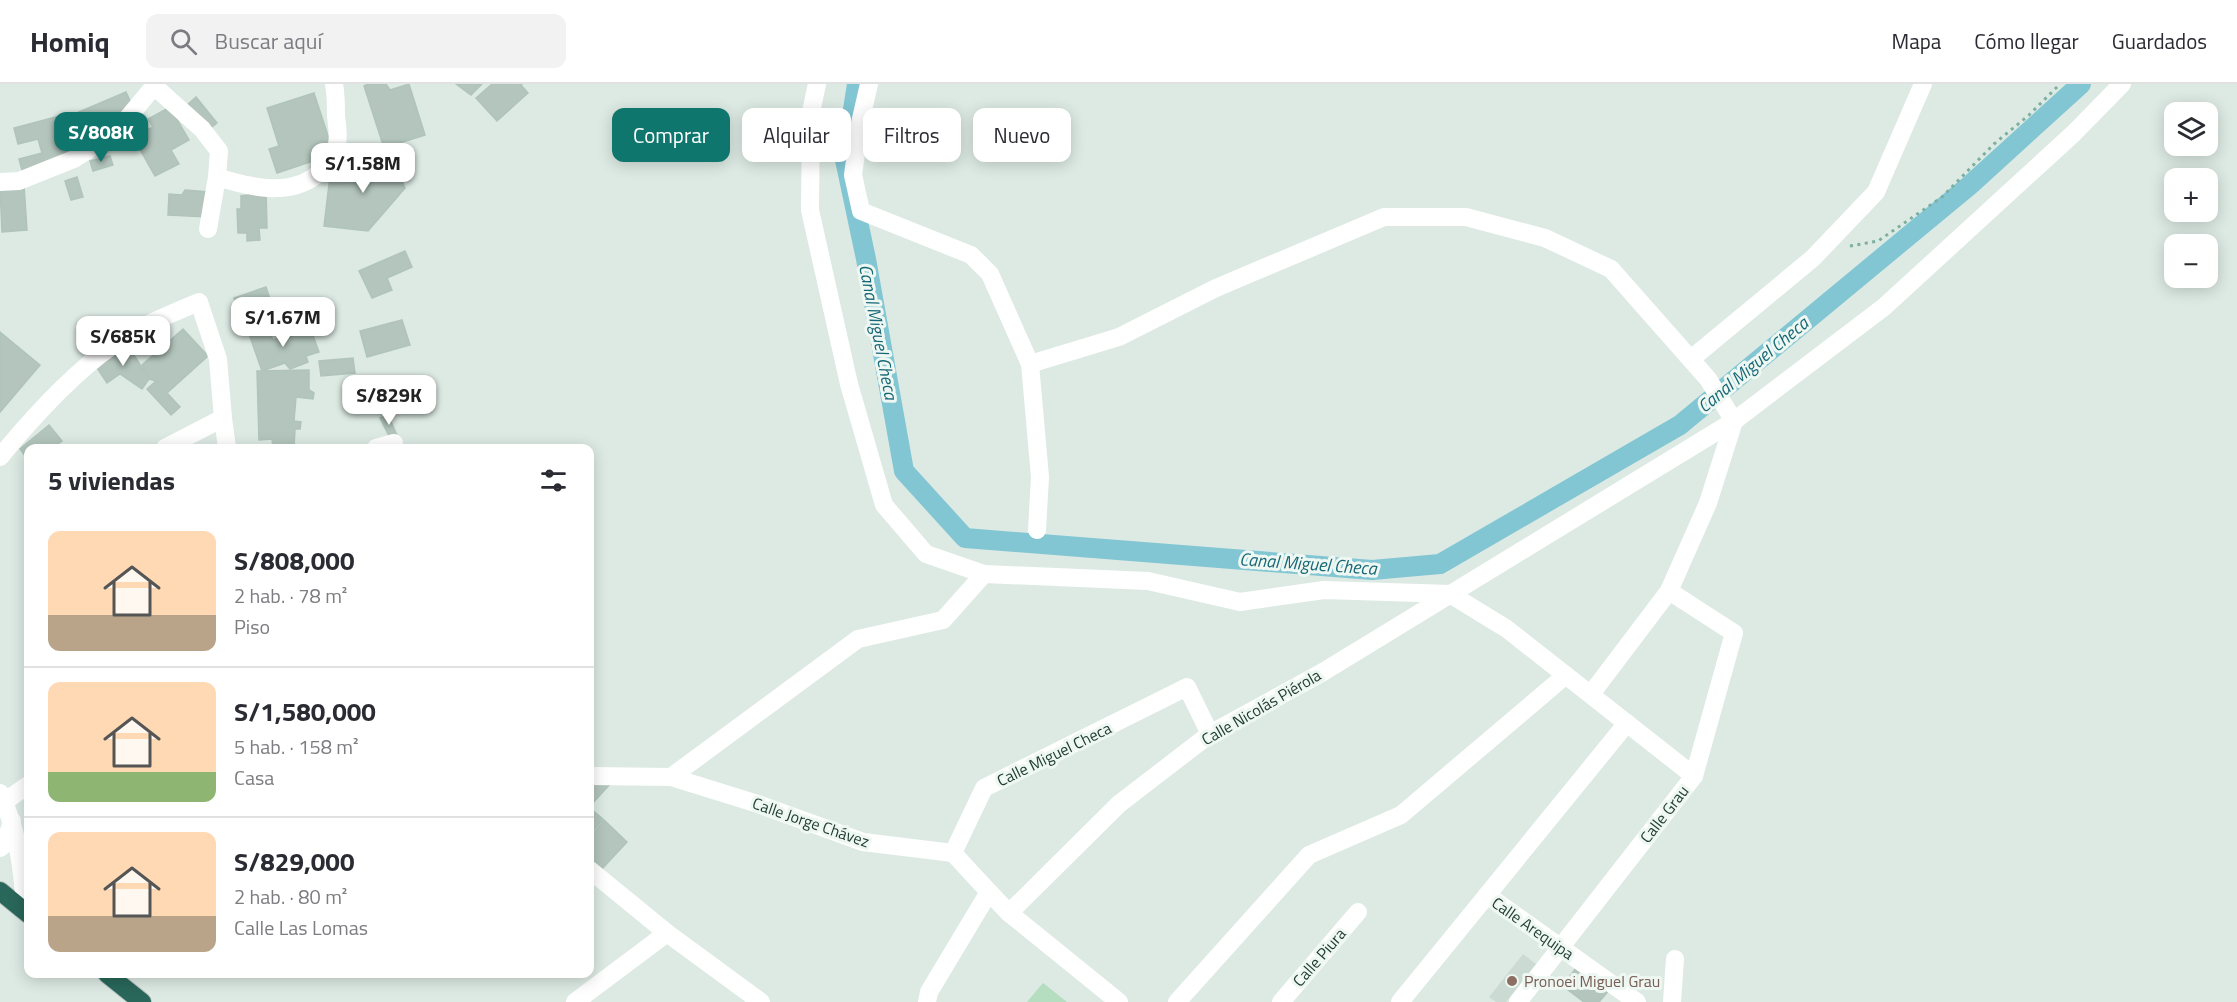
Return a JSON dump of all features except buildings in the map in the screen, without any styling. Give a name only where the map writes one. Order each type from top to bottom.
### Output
[{"type":"highway","points":[[0,891],[24,911]]},
{"type":"highway","points":[[112,978],[142,1002]]},
{"type":"street","points":[[217,177],[277,189],[299,186],[319,174],[334,154],[338,142],[334,84]]},
{"type":"street","points":[[816,84],[811,112],[810,210],[849,384],[884,505],[926,554],[984,574],[1148,581],[1240,602],[1323,590],[1450,594],[1508,629],[1694,776]]},
{"type":"street","points":[[869,84],[860,123],[853,175],[861,211],[971,255],[990,274],[1030,364],[1040,477],[1037,530]]},
{"type":"street","points":[[1691,359],[1821,250],[1876,192],[1923,84]]},
{"type":"street","name":"Calle Nicolás Piérola","points":[[1009,913],[1119,804],[1210,734],[1323,672],[1734,421],[1884,307],[2073,134],[2122,84]]},
{"type":"street","points":[[0,182],[19,181],[74,159],[115,133],[155,85],[201,129],[219,151],[208,229]]},
{"type":"street","points":[[1030,364],[1119,337],[1216,288],[1384,217],[1466,217],[1545,238],[1611,269],[1708,379],[1734,421],[1708,503],[1669,591],[1591,694]]},
{"type":"street","points":[[0,457],[29,422],[71,381],[112,346],[163,317],[199,302],[218,359],[226,444]]},
{"type":"street","points":[[173,444],[223,418]]},
{"type":"street","points":[[671,777],[858,639],[943,620],[984,574]]},
{"type":"street","name":"Calle Grau","points":[[1518,1002],[1694,776],[1734,633],[1669,591]]},
{"type":"street","points":[[1177,1002],[1309,855],[1401,815],[1566,675]]},
{"type":"street","name":"Calle Miguel Checa","points":[[953,853],[984,788],[1187,687],[1210,734]]},
{"type":"street","points":[[1400,1002],[1627,723]]},
{"type":"street","name":"Calle Jorge Chávez","points":[[594,776],[671,777],[758,804],[863,842],[953,853]]},
{"type":"street","points":[[24,787],[2,797],[12,821],[19,848],[24,889]]},
{"type":"street","points":[[0,848],[5,844],[12,821]]},
{"type":"street","points":[[953,853],[1009,913],[1119,1002]]},
{"type":"street","points":[[594,873],[667,933],[761,1002]]},
{"type":"street","points":[[927,1002],[929,992],[989,892]]},
{"type":"street","name":"Calle Arequipa","points":[[1487,896],[1637,1002]]},
{"type":"street","name":"Calle Piura","points":[[1281,1002],[1358,912]]},
{"type":"street","points":[[574,1002],[667,933]]},
{"type":"street","points":[[1672,1002],[1675,959]]},
{"type":"path","points":[[1821,250],[1878,241],[1942,197],[1994,144],[2029,115],[2060,84]]},
{"type":"shaded area","name":"Pronoei Miguel Grau","points":[[1523,954],[1536,964],[1506,1002],[1496,1002],[1489,997]]},
{"type":"green space","points":[[1043,983],[1067,1002],[1027,1002]]},
{"type":"waterway","name":"Canal Miguel Checa","points":[[857,84],[845,160],[866,259],[904,471],[965,538],[1372,570],[1440,564],[1680,425],[1970,185],[2081,84]]},
{"type":"place","name":"Pronoei Miguel Grau","points":[[1512,981]]}]
